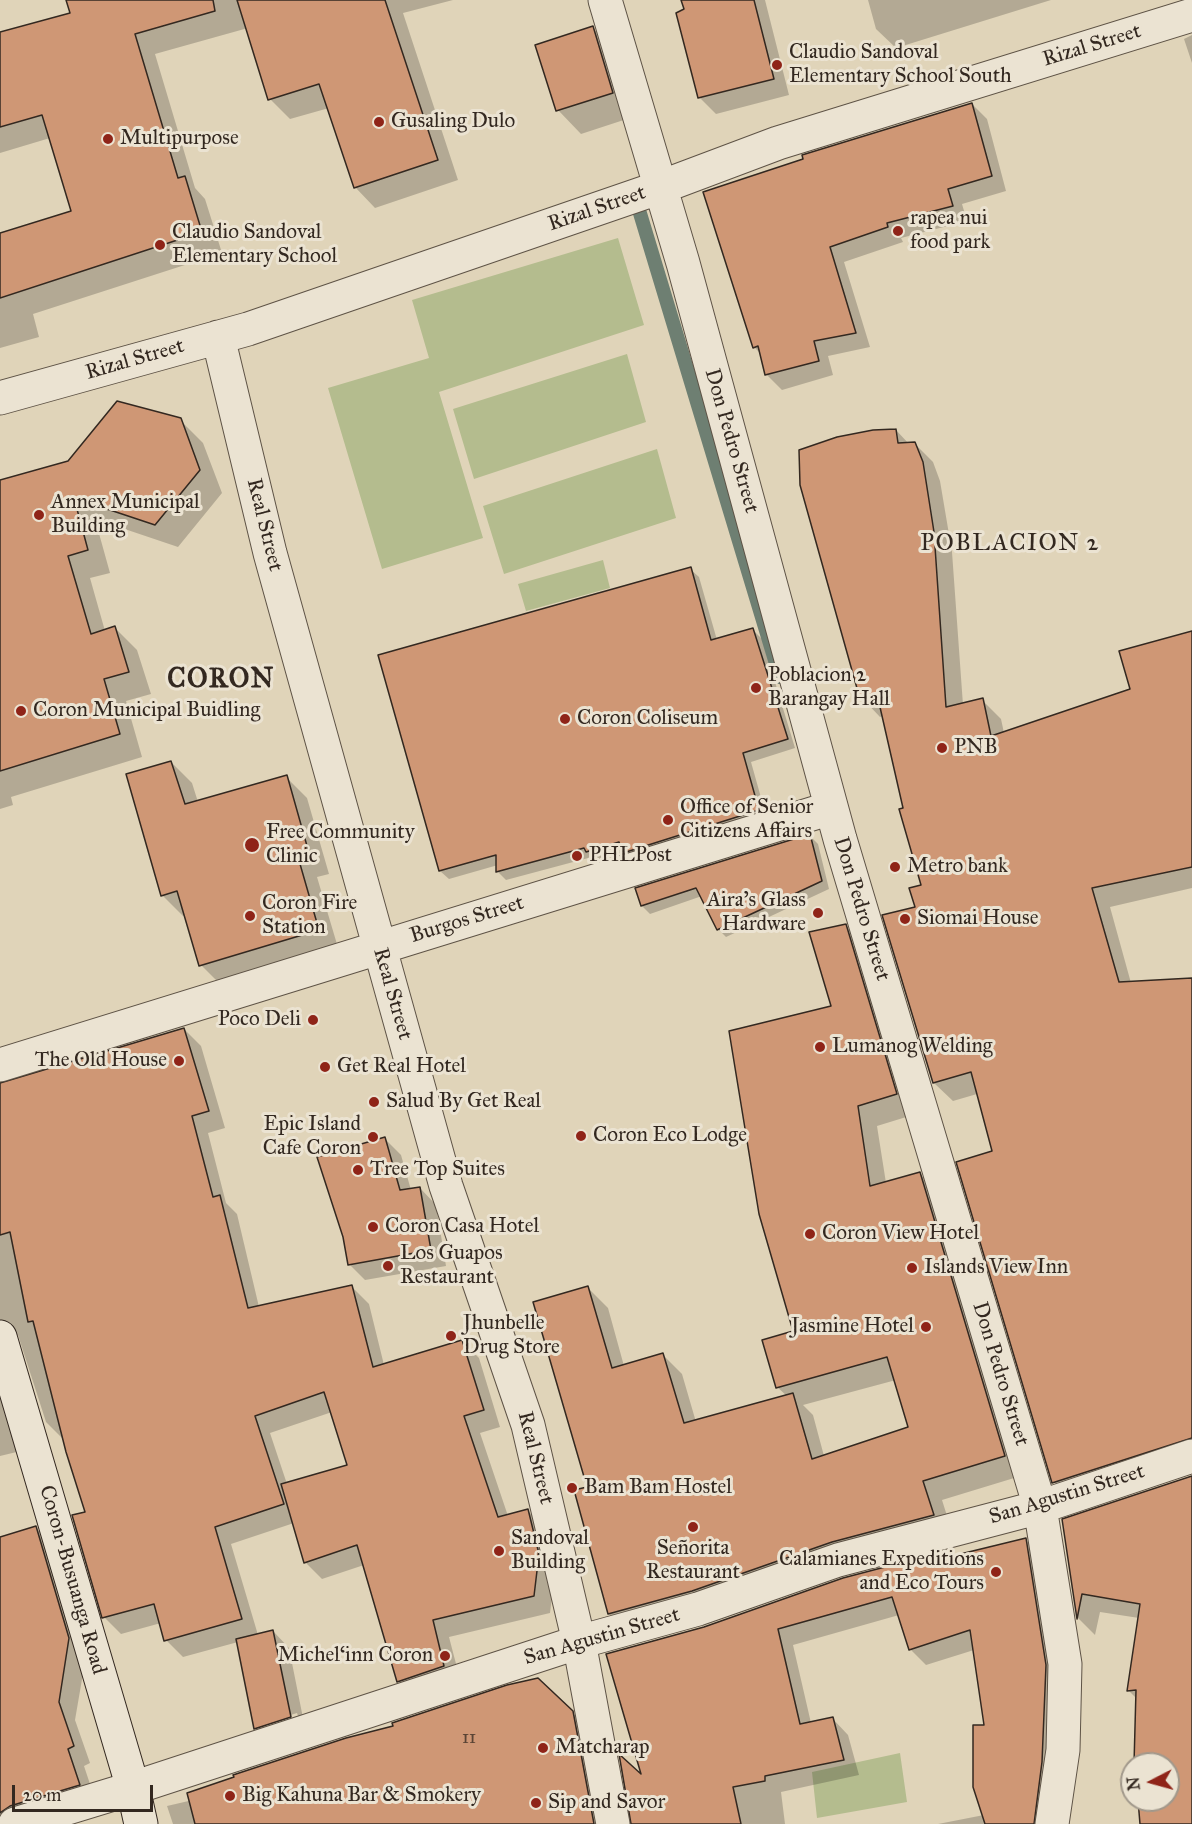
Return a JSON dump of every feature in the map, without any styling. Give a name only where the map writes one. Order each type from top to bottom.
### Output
[{"type":"street","name":"Don Pedro Street","points":[[605,0],[661,187],[831,808],[1040,1507],[1065,1664],[1064,1750],[1052,1824]]},
{"type":"street","name":"Rizal Street","points":[[0,398],[248,329],[661,187],[778,143],[1192,15]]},
{"type":"street","name":"Real Street","points":[[218,336],[270,553],[446,1186],[528,1425],[579,1642],[612,1824]]},
{"type":"street","name":"Burgos Street","points":[[0,1065],[831,808]]},
{"type":"street","name":"Coron-Busuanga Road","points":[[0,1337],[133,1788],[141,1824]]},
{"type":"street","name":"San Agustin Street","points":[[15,1824],[133,1788],[579,1642],[698,1609],[838,1560],[1040,1507],[1192,1456]]},
{"type":"green space","points":[[618,238],[644,325],[439,392],[483,538],[382,569],[328,388],[429,358],[412,300]]},
{"type":"green space","points":[[627,354],[646,422],[474,479],[453,409]]},
{"type":"green space","points":[[657,449],[676,518],[504,574],[483,506]]},
{"type":"green space","points":[[603,560],[610,588],[526,611],[518,584]]},
{"type":"green space","points":[[900,1753],[907,1802],[817,1818],[812,1772]]},
{"type":"building","points":[[66,0],[213,0],[215,11],[135,34],[178,178],[185,176],[202,232],[0,298],[0,233],[71,211],[42,115],[0,127],[0,32],[70,13]]},
{"type":"building","name":"Gusaling Dulo","points":[[237,0],[385,0],[438,160],[354,188],[319,84],[268,100]]},
{"type":"building","points":[[681,0],[754,0],[774,79],[698,98],[676,13],[684,9]]},
{"type":"building","points":[[593,26],[613,93],[556,111],[535,45]]},
{"type":"building","points":[[972,103],[992,176],[948,189],[953,206],[887,223],[888,227],[830,247],[856,333],[814,341],[819,361],[765,375],[758,346],[753,348],[703,192],[803,159],[802,155]]},
{"type":"building","points":[[117,401],[181,418],[200,470],[155,525],[74,498],[88,550],[68,556],[91,634],[115,626],[129,672],[104,679],[120,734],[0,771],[0,480],[68,461]]},
{"type":"building","points":[[896,429],[898,443],[915,442],[923,462],[934,532],[946,707],[983,698],[991,736],[1130,689],[1119,651],[1192,631],[1192,867],[1092,888],[1119,982],[1192,978],[1192,1438],[1052,1483],[956,1162],[992,1151],[971,1072],[933,1083],[882,915],[915,907],[909,888],[921,885],[899,809],[903,808],[877,694],[860,699],[800,485],[799,450],[837,437],[873,430]]},
{"type":"building","name":"Coron Coliseum","points":[[691,567],[711,640],[753,628],[788,739],[743,753],[759,810],[623,853],[619,842],[586,852],[584,848],[496,872],[496,855],[439,871],[378,655]]},
{"type":"building","points":[[171,761],[185,804],[287,775],[309,853],[298,857],[319,930],[199,966],[177,891],[161,896],[126,774]]},
{"type":"building","points":[[810,834],[822,881],[717,930],[696,888],[641,906],[635,888]]},
{"type":"building","points":[[846,924],[897,1094],[858,1106],[870,1186],[920,1172],[1005,1456],[923,1481],[934,1515],[832,1542],[692,1591],[608,1614],[574,1490],[587,1487],[533,1302],[588,1286],[612,1368],[663,1353],[684,1423],[793,1393],[812,1459],[908,1427],[887,1357],[776,1388],[762,1340],[793,1331],[759,1214],[729,1031],[831,1006],[809,932]]},
{"type":"building","points":[[184,1028],[209,1111],[192,1116],[213,1197],[220,1195],[248,1308],[352,1285],[373,1367],[462,1340],[484,1410],[464,1416],[498,1517],[528,1509],[539,1554],[534,1596],[433,1620],[444,1666],[397,1682],[357,1545],[304,1563],[281,1484],[347,1465],[324,1392],[255,1416],[284,1504],[215,1527],[242,1619],[164,1641],[154,1604],[102,1618],[72,1515],[85,1512],[66,1452],[33,1321],[28,1322],[10,1232],[0,1235],[0,1083]]},
{"type":"building","points":[[385,1137],[400,1190],[420,1187],[431,1250],[348,1265],[343,1237],[317,1157]]},
{"type":"building","points":[[1192,1476],[1192,1824],[1140,1824],[1139,1812],[1180,1812],[1180,1752],[1134,1752],[1136,1690],[1127,1691],[1140,1604],[1082,1594],[1077,1619],[1062,1519]]},
{"type":"building","points":[[36,1526],[69,1638],[59,1702],[74,1746],[68,1749],[80,1785],[10,1806],[0,1813],[0,1537]]},
{"type":"building","points":[[1026,1538],[1046,1665],[1042,1762],[1034,1824],[985,1824],[973,1787],[973,1725],[984,1725],[970,1630],[909,1650],[892,1597],[778,1629],[800,1724],[833,1717],[844,1760],[765,1776],[765,1781],[733,1787],[741,1824],[631,1824],[619,1754],[641,1774],[606,1654],[704,1627],[843,1578],[946,1551],[948,1557]]},
{"type":"building","points":[[273,1630],[291,1717],[254,1729],[236,1639]]},
{"type":"building","points":[[538,1678],[573,1711],[594,1824],[195,1824],[187,1793],[234,1777],[233,1775],[346,1738],[393,1726],[392,1723],[507,1685]]},
{"type":"waterway","points":[[639,210],[780,677]]},
{"type":"place","name":"Claudio Sandoval Elementary School South","points":[[777,65]]},
{"type":"place","name":"Gusaling Dulo","points":[[379,122]]},
{"type":"place","name":"Multipurpose","points":[[108,139]]},
{"type":"place","name":"rapea nui food park","points":[[898,231]]},
{"type":"place","name":"Claudio Sandoval Elementary School","points":[[160,245]]},
{"type":"place","name":"Annex Municipal Building","points":[[39,515]]},
{"type":"place","name":"Poblacion 2 Barangay Hall","points":[[756,688]]},
{"type":"place","name":"Coron Municipal Buidling","points":[[21,711]]},
{"type":"place","name":"Coron Coliseum","points":[[565,719]]},
{"type":"place","name":"PNB","points":[[942,748]]},
{"type":"place","name":"Office of Senior Citizens Affairs","points":[[668,820]]},
{"type":"place","name":"Free Community Clinic","points":[[252,845]]},
{"type":"place","name":"PHLPost","points":[[577,856]]},
{"type":"place","name":"Metro bank","points":[[895,867]]},
{"type":"place","name":"Aira's Glass Hardware","points":[[818,913]]},
{"type":"place","name":"Coron Fire Station","points":[[250,916]]},
{"type":"place","name":"Siomai House","points":[[905,919]]},
{"type":"place","name":"Poco Deli","points":[[313,1020]]},
{"type":"place","name":"Lumanog Welding","points":[[820,1047]]},
{"type":"place","name":"The Old House","points":[[179,1061]]},
{"type":"place","name":"Get Real Hotel","points":[[325,1067]]},
{"type":"place","name":"Salud By Get Real","points":[[374,1102]]},
{"type":"place","name":"Coron Eco Lodge","points":[[581,1136]]},
{"type":"place","name":"Epic Island Cafe Coron","points":[[373,1137]]},
{"type":"place","name":"Tree Top Suites","points":[[358,1170]]},
{"type":"place","name":"Coron Casa Hotel","points":[[373,1227]]},
{"type":"place","name":"Coron View Hotel","points":[[810,1234]]},
{"type":"place","name":"Los Guapos Restaurant","points":[[388,1266]]},
{"type":"place","name":"Islands View Inn","points":[[912,1268]]},
{"type":"place","name":"Jasmine Hotel","points":[[926,1327]]},
{"type":"place","name":"Jhunbelle Drug Store","points":[[451,1336]]},
{"type":"place","name":"Bam Bam Hostel","points":[[572,1488]]},
{"type":"place","name":"Señorita Restaurant","points":[[693,1527]]},
{"type":"place","name":"Sandoval Building","points":[[499,1551]]},
{"type":"place","name":"Calamianes Expeditions and Eco Tours","points":[[996,1572]]},
{"type":"place","name":"Michel‘inn Coron","points":[[445,1656]]},
{"type":"place","name":"Matcharap","points":[[543,1748]]},
{"type":"place","name":"Big Kahuna Bar & Smokery","points":[[230,1796]]},
{"type":"place","name":"Sip and Savor","points":[[536,1803]]},
{"type":"district","name":"POBLACION 2","points":[[1010,544]]},
{"type":"district","name":"CORON","points":[[221,680]]}]
